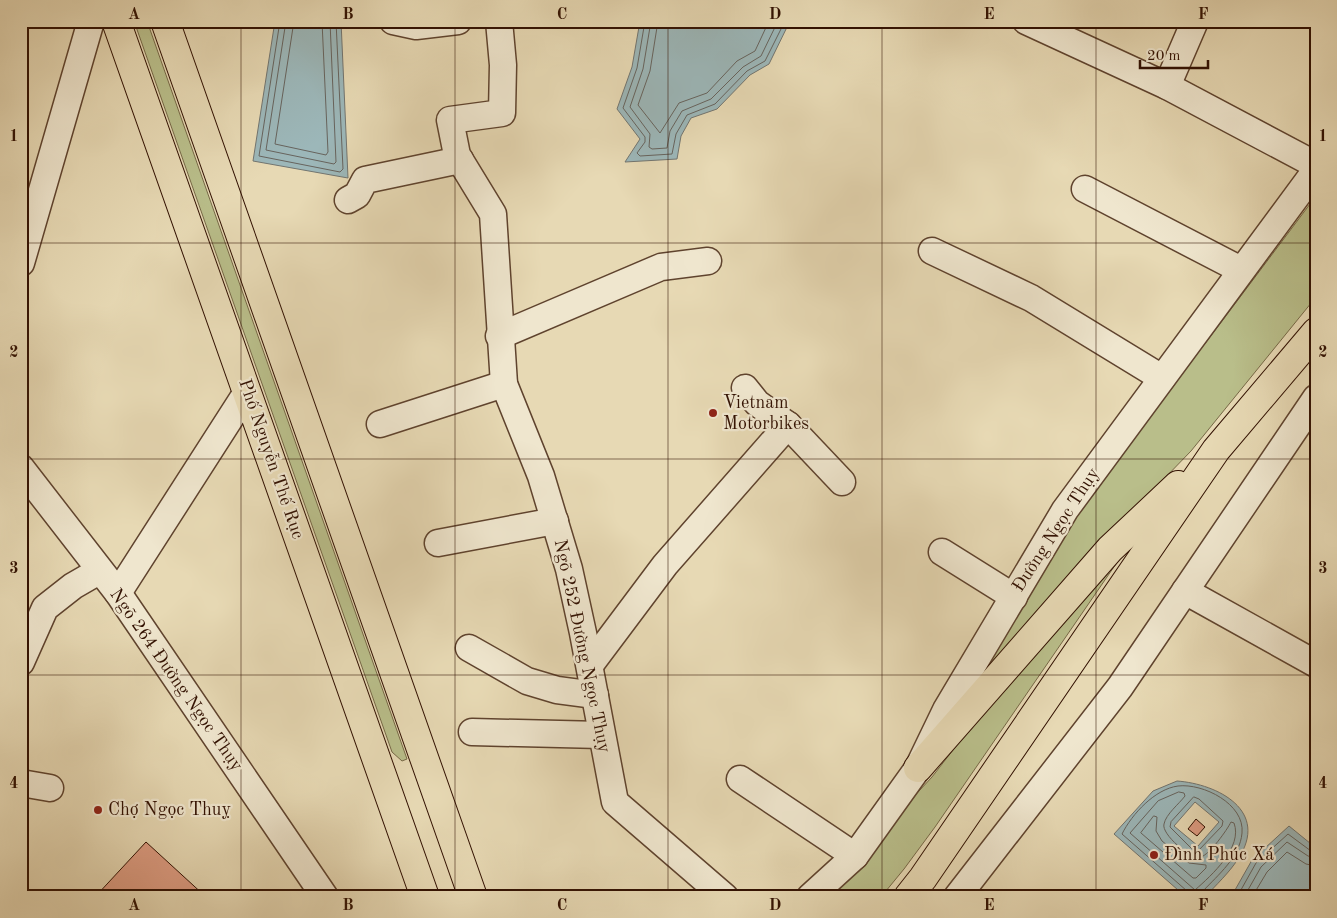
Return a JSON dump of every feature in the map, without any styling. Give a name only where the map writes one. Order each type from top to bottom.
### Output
[{"type":"main road","name":"Phố Nguyễn Thế Rục","points":[[116,21],[425,897]]},
{"type":"main road","points":[[165,21],[474,897]]},
{"type":"main road","points":[[908,897],[923,878],[1216,450],[1316,332]]},
{"type":"main road","points":[[918,768],[1110,549],[1216,450]]},
{"type":"street","points":[[21,263],[90,21]]},
{"type":"street","points":[[393,21],[416,26],[458,21]]},
{"type":"street","name":"Ngõ 252 Đường Ngọc Thụy","points":[[499,21],[503,65],[502,113],[450,120],[457,155],[493,214],[499,336],[504,384],[541,476],[568,569],[590,665],[601,735],[616,802],[713,894]]},
{"type":"street","points":[[1167,86],[1195,21]]},
{"type":"street","points":[[1035,23],[1167,86],[1316,165]]},
{"type":"street","points":[[348,200],[357,195],[365,180],[460,160]]},
{"type":"street","name":"Đường Ngọc Thụy","points":[[810,897],[855,856],[918,768],[946,710],[1066,510],[1316,170]]},
{"type":"street","points":[[1085,189],[1241,270]]},
{"type":"street","points":[[932,251],[1031,298],[1162,378]]},
{"type":"street","points":[[499,336],[661,267],[708,261]]},
{"type":"street","points":[[380,424],[504,384]]},
{"type":"street","points":[[745,388],[757,403],[788,425],[842,482]]},
{"type":"street","points":[[118,593],[247,392]]},
{"type":"street","points":[[957,897],[1120,687],[1313,407]]},
{"type":"street","points":[[590,665],[665,565],[788,425]]},
{"type":"street","name":"Ngõ 264 Đường Ngọc Thụy","points":[[21,468],[99,571],[118,593],[325,897]]},
{"type":"street","points":[[438,543],[555,521]]},
{"type":"street","points":[[942,552],[1014,597]]},
{"type":"street","points":[[21,662],[45,608],[73,586],[99,571]]},
{"type":"street","points":[[1185,591],[1316,664]]},
{"type":"street","points":[[469,648],[527,681],[557,690],[595,695]]},
{"type":"street","points":[[472,732],[601,735]]},
{"type":"street","points":[[740,779],[855,856]]},
{"type":"street","points":[[21,782],[50,788]]},
{"type":"green space","points":[[134,21],[147,21],[407,759],[402,761],[392,752]]},
{"type":"green space","points":[[1316,196],[1316,297],[1191,451],[1132,512],[979,691],[966,689],[1015,608],[1114,458],[1207,341]]},
{"type":"green space","points":[[1118,558],[1118,561],[935,827],[881,897],[827,897],[880,833],[932,777],[981,714]]},
{"type":"water","points":[[275,21],[341,21],[348,178],[253,161]]},
{"type":"water","points":[[640,21],[790,21],[769,64],[750,75],[717,109],[691,118],[681,136],[677,159],[625,162],[640,139],[617,109],[632,67]]},
{"type":"water","points":[[1177,781],[1193,783],[1223,794],[1235,803],[1244,814],[1248,827],[1246,842],[1238,859],[1227,874],[1205,897],[1186,897],[1114,834],[1153,791]],"holes":[[[1195,802],[1219,822],[1198,846],[1174,826]]]},
{"type":"water","points":[[1289,826],[1316,848],[1316,897],[1231,897],[1252,860]]},
{"type":"building","points":[[1196,819],[1205,827],[1197,836],[1188,829]]},
{"type":"building","points":[[146,842],[206,897],[95,897]]},
{"type":"place","name":"Vietnam Motorbikes","points":[[713,413]]},
{"type":"place","name":"Chợ Ngọc Thuỵ","points":[[98,810]]},
{"type":"place","name":"Đình Phúc Xá","points":[[1154,855]]}]
